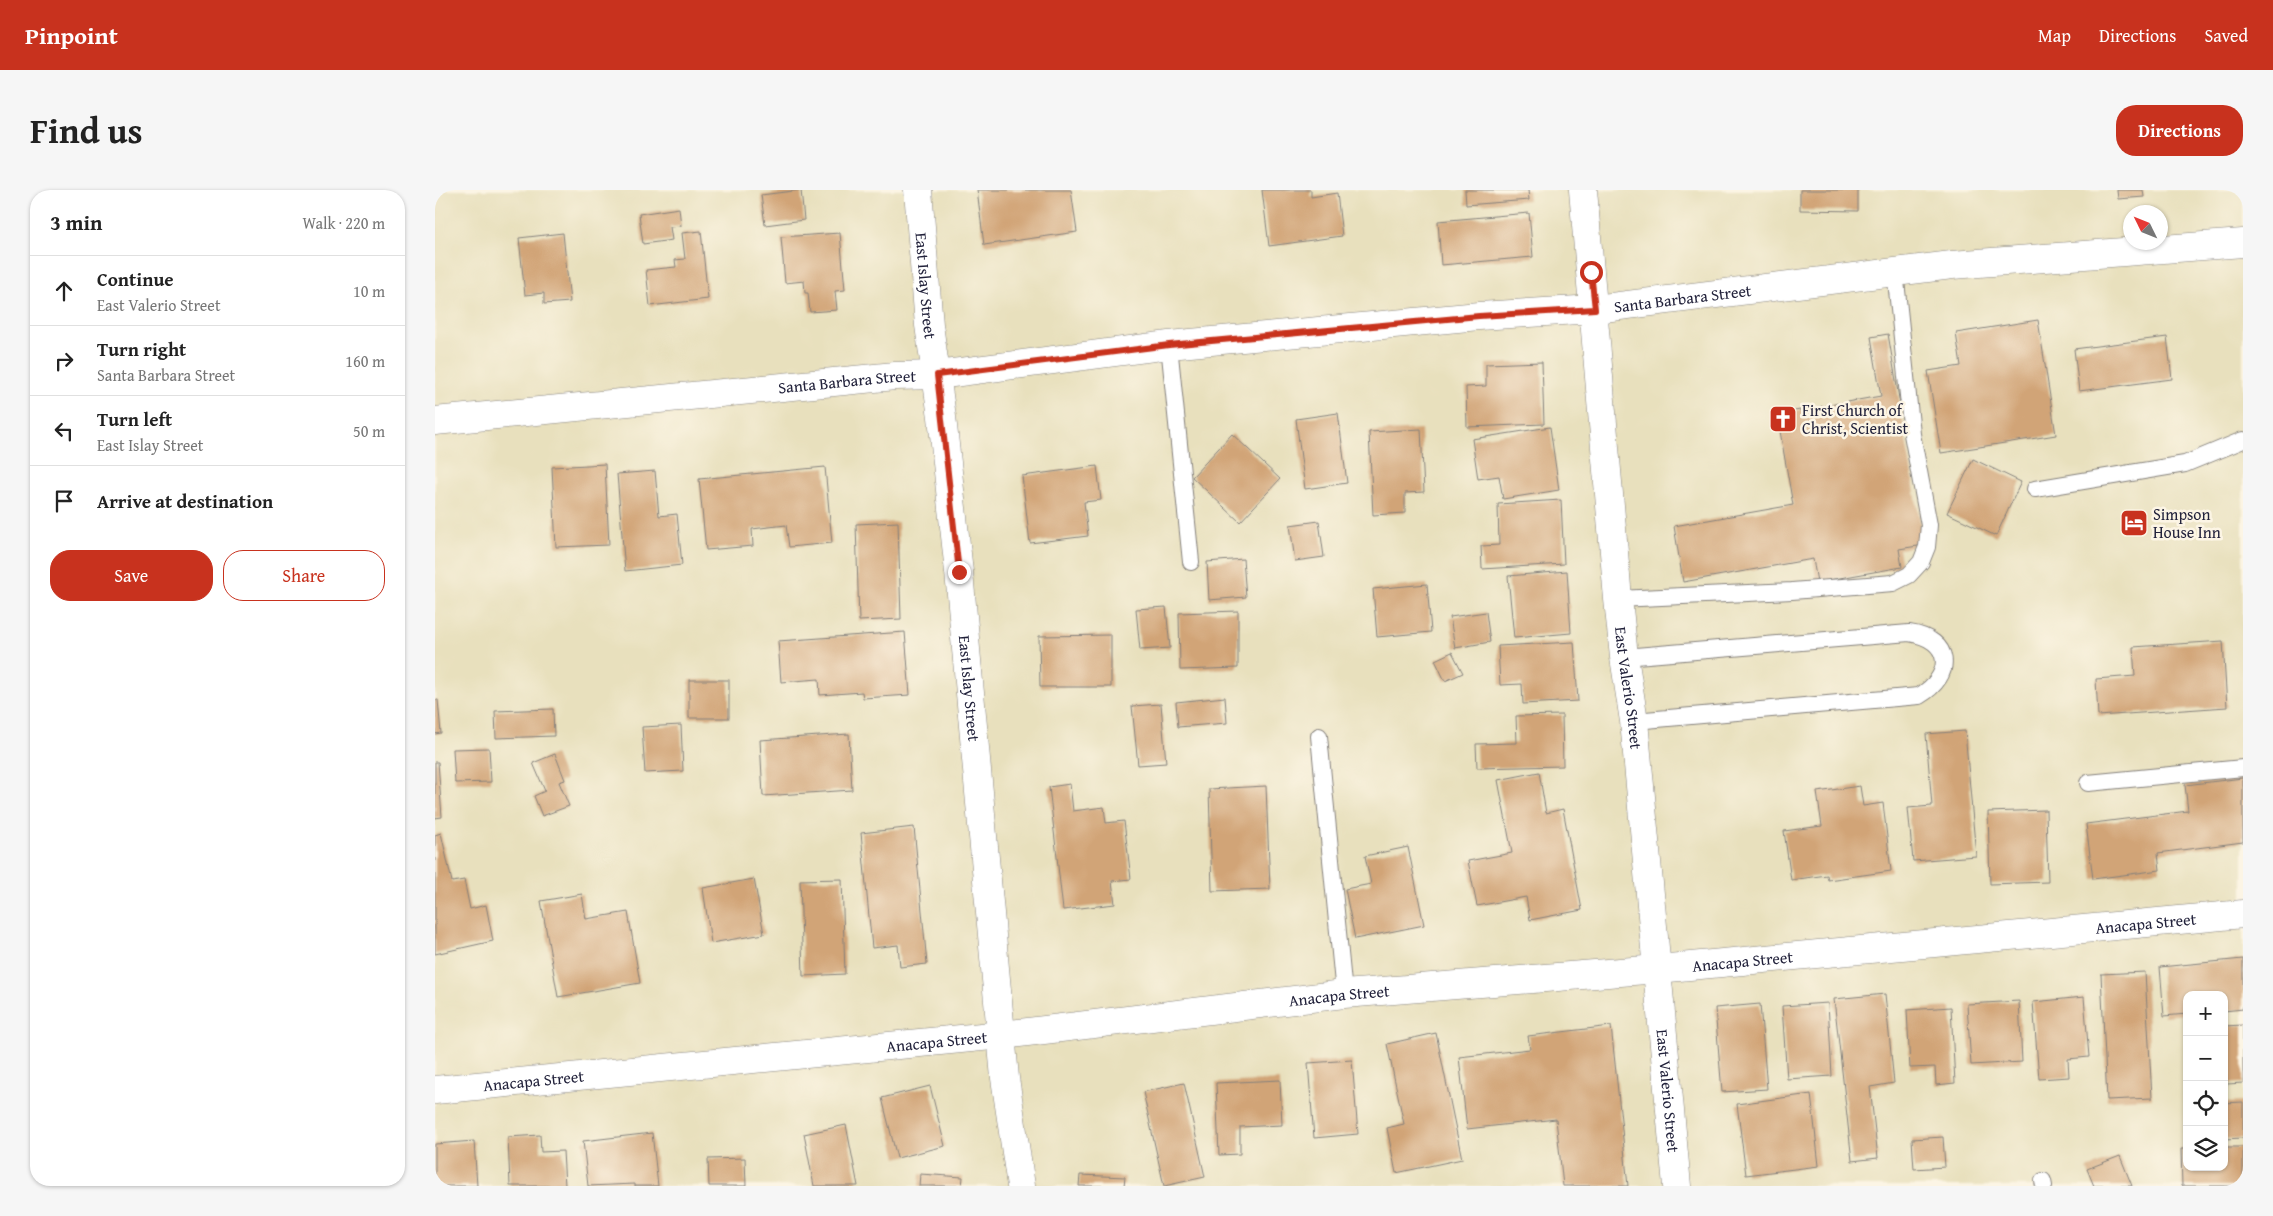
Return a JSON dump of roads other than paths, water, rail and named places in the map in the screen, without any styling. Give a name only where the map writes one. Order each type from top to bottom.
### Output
[{"type":"street","name":"East Islay Street","points":[[918,190],[929,325],[937,375],[959,572],[1005,1078],[1021,1186]]},
{"type":"street","name":"East Valerio Street","points":[[1583,190],[1595,309],[1618,599],[1624,657],[1634,721],[1677,1186]]},
{"type":"street","name":"Santa Barbara Street","points":[[435,421],[885,376],[937,375],[1169,345],[1479,316],[1595,309],[1895,271],[2243,243]]},
{"type":"street","name":"Anacapa Street","points":[[435,1090],[1002,1035],[1344,994],[1658,969],[2243,914]]},
{"type":"lane","points":[[1618,599],[1792,591],[1893,583],[1909,576],[1921,562],[1927,547],[1929,525],[1912,434],[1895,271]]},
{"type":"lane","points":[[1169,345],[1191,562]]},
{"type":"lane","points":[[2035,489],[2185,464],[2243,440]]},
{"type":"lane","points":[[1624,657],[1909,633],[1924,635],[1937,644],[1944,656],[1942,673],[1932,688],[1919,696],[1634,721]]},
{"type":"lane","points":[[1319,736],[1344,994]]},
{"type":"lane","points":[[2088,783],[2243,768]]},
{"type":"place","name":"First Church of Christ, Scientist","points":[[1783,419]]},
{"type":"place","name":"Simpson House Inn","points":[[2134,523]]}]
